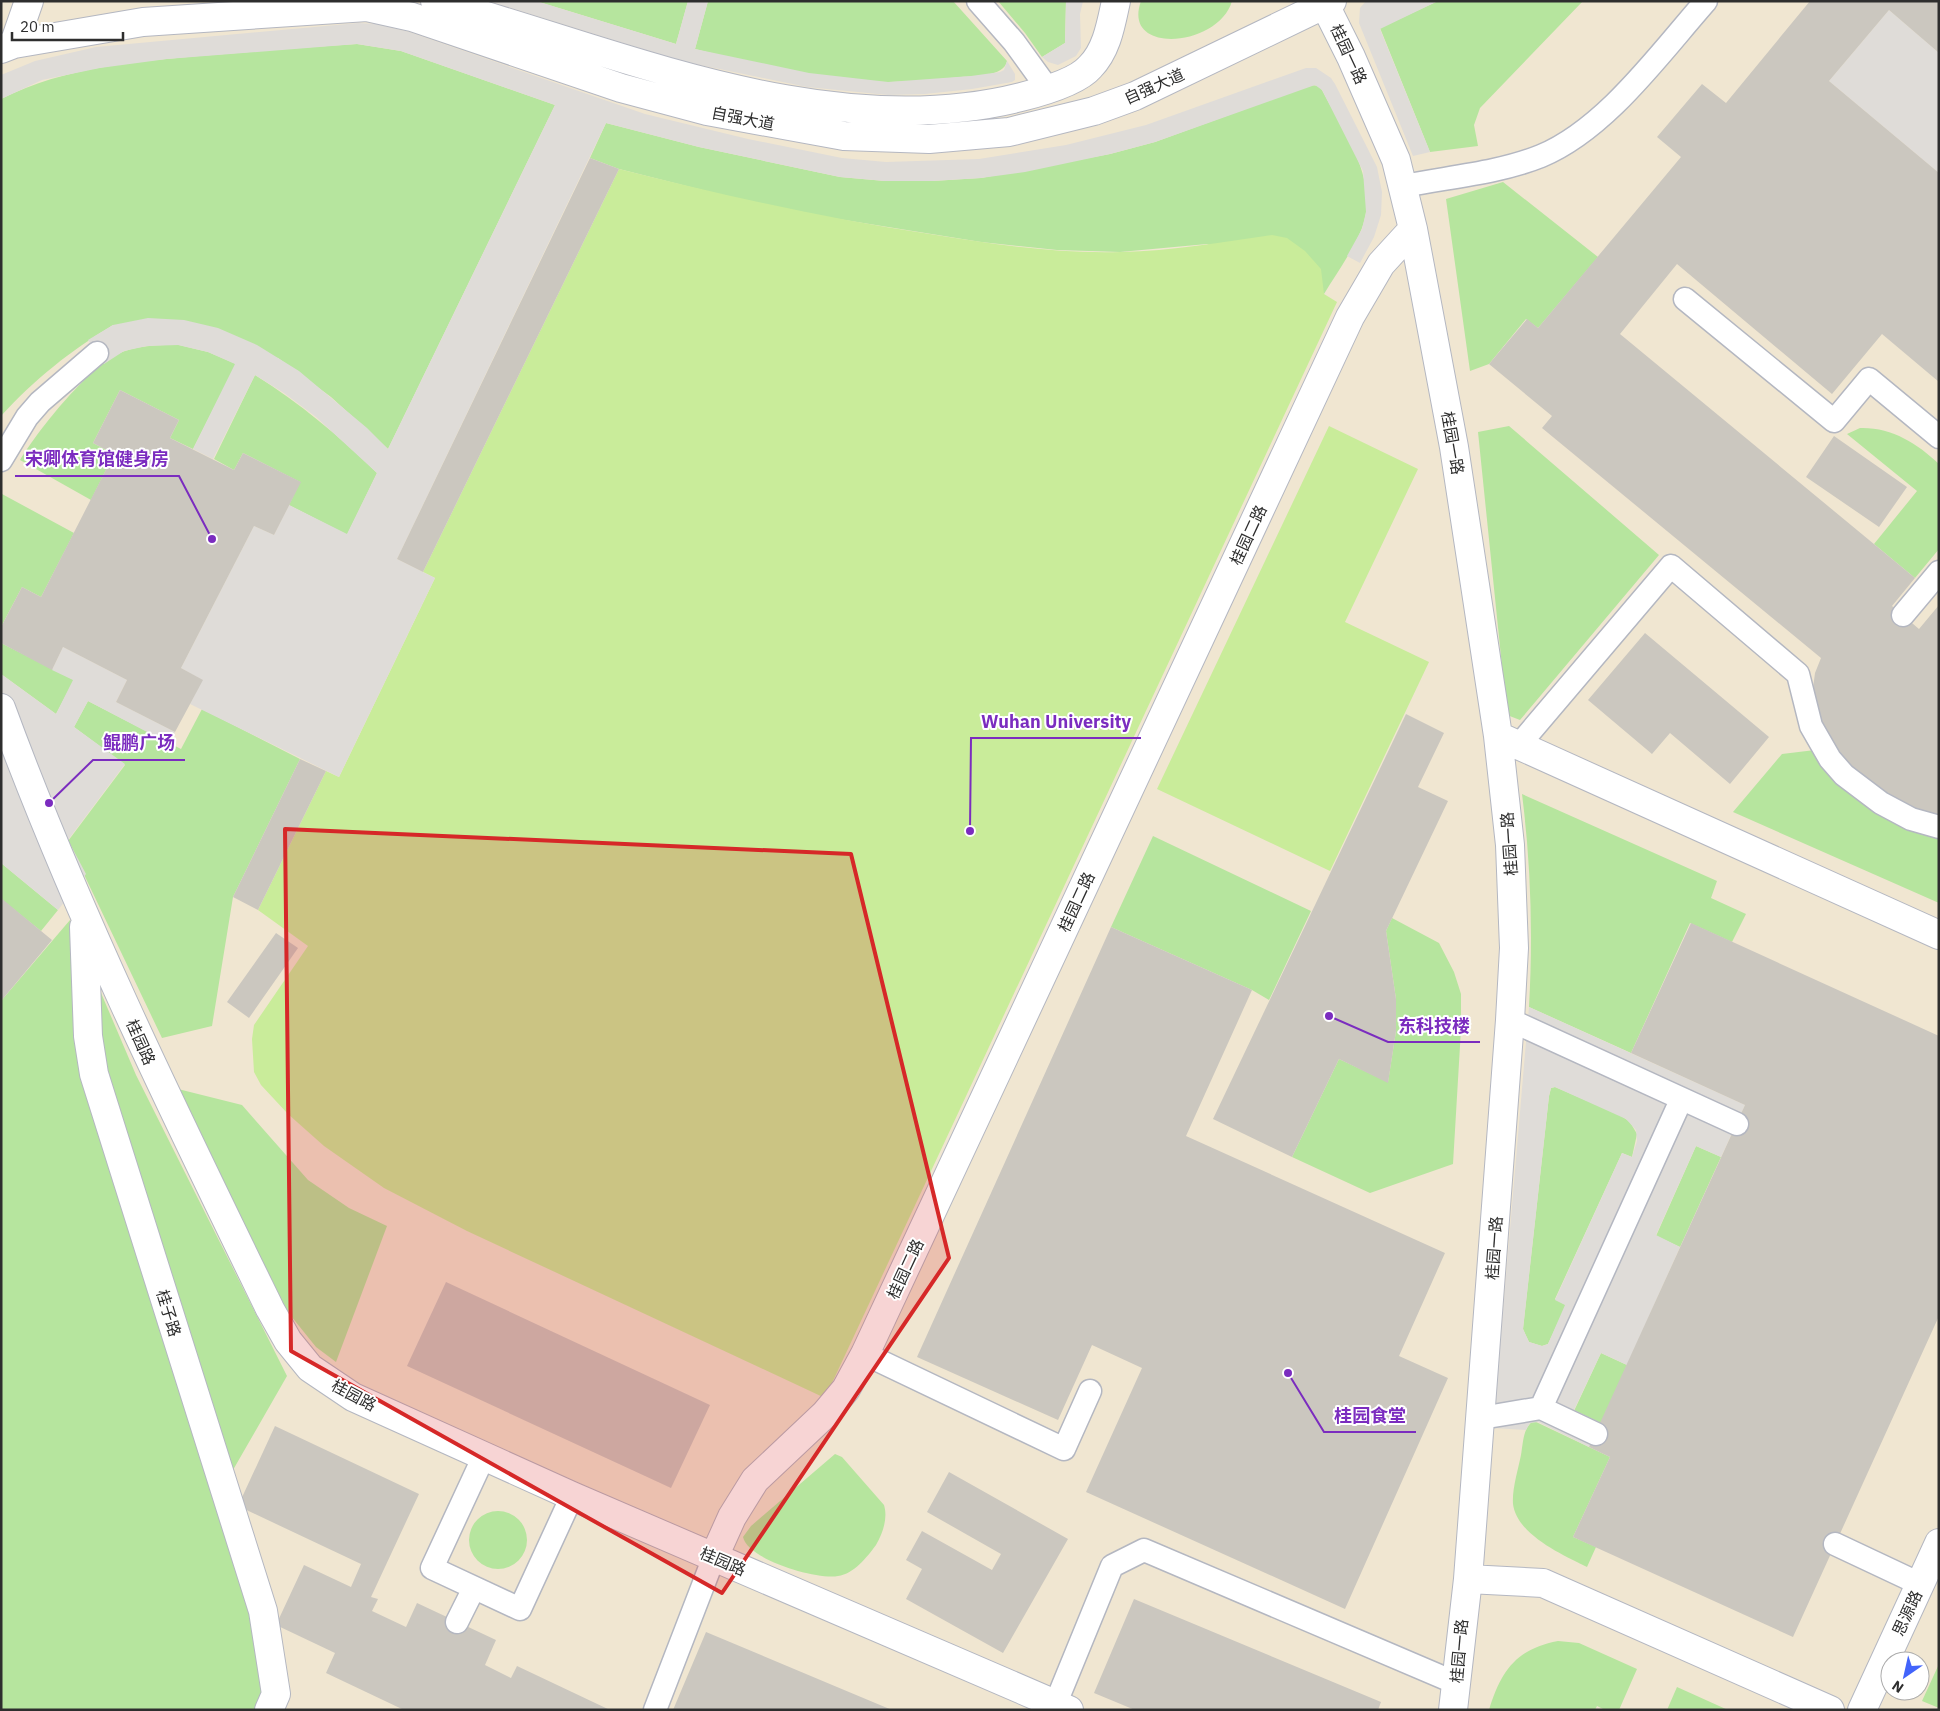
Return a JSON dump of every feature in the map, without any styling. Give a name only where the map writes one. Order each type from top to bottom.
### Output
[{"type":"street","points":[[7,46],[29,1]]},
{"type":"street","name":"自强大道","points":[[451,3],[678,74],[756,93],[838,106],[888,111],[926,111],[1002,102],[1048,89],[1089,69],[1101,55],[1116,1]]},
{"type":"street","name":"自强大道","points":[[7,46],[142,12],[335,8],[379,9],[412,17],[621,88],[707,111],[844,136],[929,139],[1009,132],[1064,120],[1102,108],[1135,96],[1327,3]]},
{"type":"street","name":"桂园一路","points":[[1327,3],[1390,143],[1404,186],[1508,741],[1514,948],[1510,1020],[1468,1579],[1453,1710]]},
{"type":"street","name":"桂园二路","points":[[714,1557],[732,1518],[755,1480],[825,1414],[846,1389],[865,1354],[1350,316],[1381,264],[1413,229]]},
{"type":"street","name":"桂园路","points":[[1,708],[56,852],[152,1067],[270,1309],[298,1354],[310,1368],[353,1397],[572,1496],[1059,1708]]},
{"type":"street","points":[[1508,741],[1939,935]]},
{"type":"street","name":"桂子路","points":[[83,912],[88,1036],[94,1074],[263,1611],[276,1694],[269,1710]]},
{"type":"street","name":"思源路","points":[[1862,1710],[1939,1544]]},
{"type":"street","points":[[1468,1579],[1543,1583],[1830,1710]]},
{"type":"lane","points":[[978,1],[1014,42],[1048,89]]},
{"type":"lane","points":[[1404,186],[1521,163],[1556,149],[1596,122],[1620,99],[1706,1]]},
{"type":"lane","points":[[1685,298],[1834,421],[1869,379],[1939,437]]},
{"type":"lane","points":[[1,460],[27,416],[40,402],[96,353]]},
{"type":"lane","points":[[1508,741],[1671,566],[1798,674],[1814,722],[1830,759],[1860,789],[1881,803],[1911,818],[1939,827]]},
{"type":"lane","points":[[1903,615],[1939,572]]},
{"type":"lane","points":[[1510,1020],[1736,1124]]},
{"type":"lane","points":[[1541,1408],[1681,1100]]},
{"type":"lane","points":[[865,1354],[1064,1449],[1090,1391]]},
{"type":"lane","points":[[1481,1418],[1541,1408],[1596,1434]]},
{"type":"lane","points":[[484,1456],[432,1568],[520,1609],[572,1496]]},
{"type":"lane","points":[[1835,1544],[1920,1584]]},
{"type":"lane","points":[[1059,1708],[1112,1566],[1144,1550],[1456,1683]]},
{"type":"lane","points":[[655,1710],[714,1557]]},
{"type":"lane","points":[[458,1622],[474,1588]]},
{"type":"highlighted area","points":[[285,829],[851,854],[949,1258],[722,1593],[291,1351]]},
{"type":"shaded area","points":[[1,1],[1939,1],[1939,1710],[1,1710]]},
{"type":"shaded area","points":[[489,1],[536,1],[676,44],[688,1],[708,1],[695,49],[809,73],[888,82],[1000,72],[1004,70],[1007,61],[1015,74],[1015,80],[972,89],[925,94],[888,95],[807,87],[681,61]]},
{"type":"shaded area","points":[[1066,1],[1083,1],[1080,14],[1081,48],[1076,56],[1058,65],[1048,62],[1042,57],[1065,43]]},
{"type":"shaded area","points":[[1366,1],[1438,1],[1380,29],[1430,152],[1413,156],[1359,23],[1360,8]]},
{"type":"shaded area","points":[[1889,10],[1939,53],[1939,173],[1829,81]]},
{"type":"shaded area","points":[[358,23],[377,24],[409,32],[645,114],[748,139],[842,158],[886,162],[979,159],[1066,145],[1146,125],[1306,68],[1316,68],[1331,78],[1335,84],[1377,167],[1382,192],[1381,215],[1374,237],[1360,263],[1347,256],[1362,229],[1366,212],[1363,171],[1322,90],[1315,85],[1155,142],[1110,154],[1025,172],[981,178],[932,181],[885,181],[840,177],[699,147],[606,123],[397,559],[435,578],[339,777],[190,704],[202,680],[181,668],[254,526],[274,535],[289,505],[347,534],[377,473],[316,417],[284,393],[255,375],[213,459],[193,449],[235,364],[208,352],[178,345],[147,346],[124,351],[104,364],[88,340],[113,325],[148,318],[184,320],[218,328],[257,345],[299,371],[367,428],[388,449],[555,105],[401,51],[357,44],[167,59],[100,68],[42,80],[1,99],[1,75],[35,61],[96,47]]},
{"type":"shaded area","points":[[63,647],[127,680],[116,702],[175,732],[170,744],[88,701],[74,727],[125,764],[68,840],[86,874],[58,910],[1,863],[1,674],[56,714],[73,680],[52,670]]},
{"type":"shaded area","points":[[1529,1007],[1745,1105],[1721,1157],[1696,1146],[1656,1235],[1680,1247],[1627,1365],[1601,1353],[1574,1410],[1601,1423],[1589,1447],[1538,1422],[1530,1423],[1526,1430],[1493,1428]],"holes":[[[1555,1087],[1626,1119],[1636,1130],[1637,1141],[1632,1157],[1622,1153],[1555,1300],[1565,1305],[1548,1344],[1542,1346],[1529,1342],[1523,1329],[1551,1088]]]},
{"type":"green space","points":[[536,1],[688,1],[676,44]]},
{"type":"green space","points":[[708,1],[953,1],[1007,61],[1001,70],[988,75],[889,82],[840,79],[791,72],[695,49]]},
{"type":"green space","points":[[998,1],[1066,1],[1065,43],[1042,57]]},
{"type":"green space","points":[[1141,1],[1232,1],[1224,16],[1209,28],[1192,36],[1174,39],[1158,37],[1145,31],[1139,19]]},
{"type":"green space","points":[[1438,1],[1583,1],[1480,108],[1474,125],[1478,146],[1430,152],[1380,28]]},
{"type":"green space","points":[[357,44],[401,51],[555,105],[388,449],[331,397],[278,358],[113,325],[54,366],[1,416],[1,99],[51,79],[104,67],[185,57]]},
{"type":"green space","points":[[1311,85],[1319,86],[1322,90],[1349,139],[1363,174],[1366,192],[1366,210],[1359,236],[1324,294],[1207,244],[1120,252],[1057,250],[981,242],[826,217],[734,198],[619,169],[590,158],[606,123],[699,147],[840,177],[885,181],[981,178],[1110,154],[1155,142]]},
{"type":"green space","points":[[619,169],[735,197],[890,228],[1025,247],[1097,252],[1140,251],[1197,246],[1272,235],[1287,238],[1305,251],[1321,269],[1324,294],[1337,302],[825,1398],[467,1231],[384,1188],[324,1146],[288,1114],[261,1085],[254,1072],[252,1039],[254,1025],[308,946],[258,910],[326,771],[339,777],[435,578],[423,572]]},
{"type":"green space","points":[[1503,182],[1598,257],[1538,328],[1526,319],[1489,364],[1470,371],[1446,199]]},
{"type":"green space","points":[[158,345],[179,345],[208,352],[236,364],[193,449],[170,438],[179,420],[120,390],[93,443],[114,454],[91,500],[20,460],[40,431],[67,398],[111,358],[125,351],[138,348]]},
{"type":"green space","points":[[255,375],[319,421],[377,473],[347,535],[289,505],[300,482],[243,453],[234,470],[214,459]]},
{"type":"green space","points":[[1329,426],[1418,469],[1345,622],[1429,662],[1330,871],[1157,789]]},
{"type":"green space","points":[[1509,426],[1659,555],[1520,720],[1507,715],[1478,432]]},
{"type":"green space","points":[[1860,428],[1871,428],[1893,433],[1922,449],[1939,464],[1939,549],[1915,578],[1874,544],[1917,491],[1847,434]]},
{"type":"green space","points":[[2,494],[74,533],[41,597],[22,587],[1,627]]},
{"type":"green space","points":[[1,643],[74,680],[56,714],[1,674]]},
{"type":"green space","points":[[88,701],[181,749],[202,709],[300,759],[233,897],[212,1026],[162,1038],[68,841],[125,765],[74,727]]},
{"type":"green space","points":[[1815,750],[1939,834],[1939,903],[1733,812],[1782,754]]},
{"type":"green space","points":[[1522,794],[1717,881],[1711,898],[1746,914],[1732,942],[1690,923],[1631,1053],[1529,1007],[1530,900]]},
{"type":"green space","points":[[1153,836],[1311,911],[1269,1000],[1252,990],[1111,927]]},
{"type":"green space","points":[[1,863],[58,910],[41,931],[1,899]]},
{"type":"green space","points":[[1392,918],[1439,943],[1454,972],[1461,994],[1461,1029],[1453,1164],[1370,1193],[1292,1157],[1339,1059],[1388,1082],[1396,1031],[1396,999],[1386,931]]},
{"type":"green space","points":[[70,920],[136,1075],[287,1376],[218,1496],[253,1615],[265,1697],[260,1710],[1,1710],[1,1001]]},
{"type":"green space","points":[[1555,1087],[1620,1115],[1630,1122],[1637,1134],[1632,1157],[1622,1153],[1555,1299],[1566,1305],[1548,1344],[1542,1346],[1529,1342],[1523,1329],[1549,1096],[1551,1088]]},
{"type":"green space","points":[[178,1089],[242,1105],[308,1180],[349,1208],[387,1226],[336,1362],[316,1347],[287,1311]]},
{"type":"green space","points":[[1696,1146],[1721,1157],[1680,1247],[1656,1236]]},
{"type":"green space","points":[[1601,1353],[1627,1365],[1601,1423],[1574,1411]]},
{"type":"green space","points":[[1534,1421],[1610,1457],[1573,1537],[1596,1547],[1587,1567],[1542,1543],[1523,1525],[1516,1515],[1513,1504],[1514,1486],[1524,1436],[1530,1423]]},
{"type":"green space","points":[[835,1454],[842,1457],[884,1505],[885,1520],[883,1530],[876,1545],[855,1568],[844,1575],[838,1576],[815,1575],[784,1567],[757,1553],[748,1545],[743,1537],[751,1526]]},
{"type":"green space","points":[[492,1511],[504,1511],[519,1519],[527,1534],[527,1546],[519,1561],[504,1569],[492,1569],[477,1561],[469,1546],[469,1534],[477,1519]]},
{"type":"green space","points":[[1558,1641],[1579,1643],[1637,1669],[1619,1710],[1605,1710],[1597,1706],[1595,1710],[1489,1710],[1499,1684],[1512,1664],[1531,1650]]},
{"type":"green space","points":[[1939,1664],[1939,1708],[1922,1701],[1930,1701],[1930,1684]]},
{"type":"green space","points":[[1677,1687],[1728,1710],[1667,1710]]},
{"type":"building","points":[[1810,1],[1939,1],[1939,53],[1889,10],[1829,81],[1939,173],[1939,382],[1882,334],[1832,394],[1677,264],[1620,334],[1915,578],[1892,606],[1919,629],[1939,605],[1939,819],[1913,811],[1865,783],[1827,740],[1815,705],[1813,688],[1815,673],[1821,658],[1542,428],[1552,416],[1489,364],[1527,319],[1538,328],[1681,157],[1657,137],[1702,84],[1726,103]]},
{"type":"building","points":[[590,158],[619,169],[423,572],[397,559]]},
{"type":"building","points":[[120,390],[179,420],[170,438],[234,470],[243,453],[301,482],[274,535],[254,526],[181,668],[203,680],[175,732],[116,702],[127,680],[63,647],[52,670],[1,643],[1,627],[22,587],[41,597],[114,454],[93,443]]},
{"type":"building","points":[[1834,436],[1907,487],[1879,527],[1806,477]]},
{"type":"building","points":[[1645,633],[1769,737],[1730,784],[1670,733],[1652,754],[1588,700]]},
{"type":"building","points":[[1406,714],[1444,733],[1418,787],[1448,801],[1386,931],[1396,999],[1396,1031],[1388,1083],[1339,1059],[1292,1157],[1213,1119]]},
{"type":"building","points":[[300,759],[326,771],[258,910],[233,897]]},
{"type":"building","points":[[1,898],[52,940],[1,1001]]},
{"type":"building","points":[[1691,923],[1939,1036],[1939,1316],[1793,1637],[1573,1537],[1610,1457],[1589,1447],[1745,1105],[1631,1053]]},
{"type":"building","points":[[1111,927],[1252,990],[1186,1136],[1445,1253],[1399,1356],[1448,1378],[1345,1609],[1086,1492],[1142,1368],[1092,1345],[1058,1420],[917,1357]]},
{"type":"building","points":[[276,933],[298,948],[249,1018],[227,1002]]},
{"type":"building","points":[[446,1282],[710,1405],[671,1488],[407,1366]]},
{"type":"building","points":[[275,1426],[419,1494],[371,1597],[378,1599],[372,1611],[406,1627],[417,1603],[496,1640],[485,1665],[511,1678],[517,1666],[610,1710],[404,1710],[326,1673],[335,1653],[276,1625],[304,1565],[351,1587],[361,1564],[238,1506]]},
{"type":"building","points":[[949,1472],[1068,1539],[1003,1653],[906,1599],[922,1569],[906,1560],[922,1531],[992,1570],[1001,1554],[927,1512]]},
{"type":"building","points":[[1134,1599],[1381,1702],[1378,1710],[1135,1710],[1094,1693]]},
{"type":"building","points":[[706,1632],[837,1687],[892,1710],[673,1710]]},
{"type":"place","name":"宋卿体育馆健身房","points":[[212,539]]},
{"type":"place","name":"鲲鹏广场","points":[[49,803]]},
{"type":"place","name":"Wuhan University","points":[[970,831]]},
{"type":"place","name":"东科技楼","points":[[1329,1016]]},
{"type":"place","name":"桂园食堂","points":[[1288,1373]]}]
